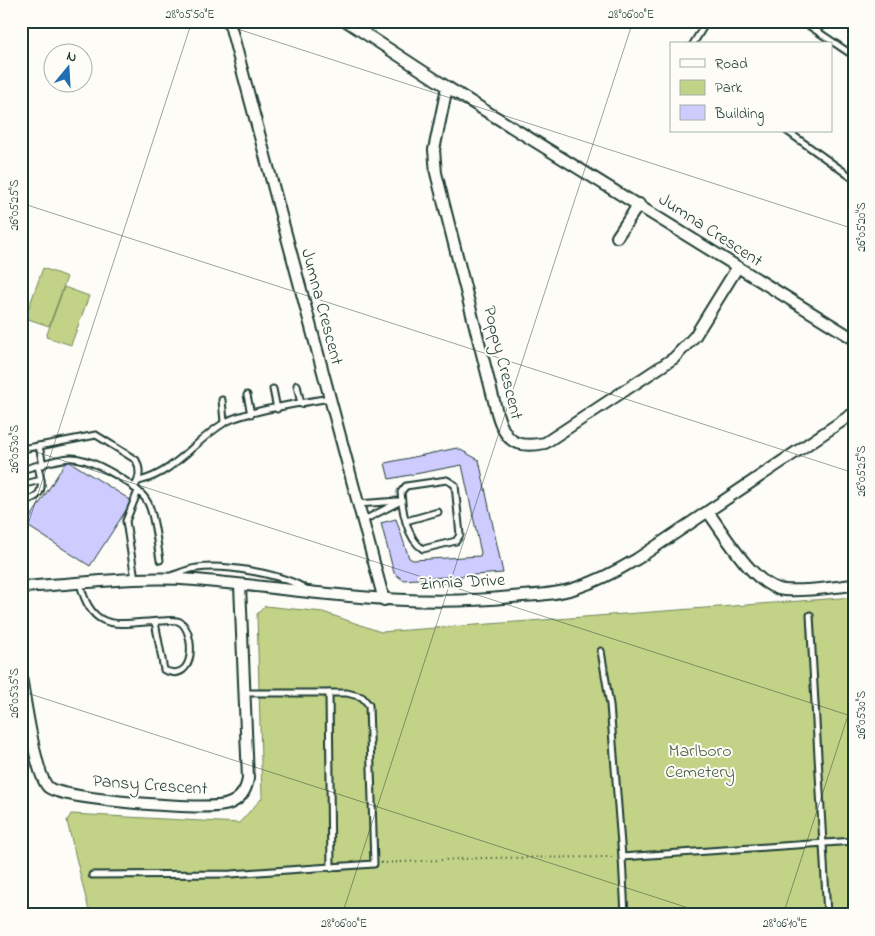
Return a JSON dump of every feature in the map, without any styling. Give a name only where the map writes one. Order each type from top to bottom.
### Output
[{"type":"street","name":"Jumna Crescent","points":[[229,21],[384,600]]},
{"type":"street","name":"Jumna Crescent","points":[[346,21],[447,87],[639,204],[737,268],[854,339]]},
{"type":"street","name":"Poppy Crescent","points":[[447,87],[434,150],[436,173],[497,413],[503,432],[509,439],[528,445],[545,443],[674,358],[695,336],[737,268]]},
{"type":"street","points":[[617,237],[639,204]]},
{"type":"street","name":"Zinnia Drive","points":[[21,587],[164,579],[384,600],[426,602],[491,600],[573,589],[615,572],[708,512],[854,413]]},
{"type":"street","points":[[708,512],[757,577],[770,586],[786,590],[854,585]]},
{"type":"street","name":"Pansy Crescent","points":[[21,677],[38,765],[48,787],[69,796],[143,803],[216,807],[228,804],[239,798],[247,787],[248,779],[240,585]]},
{"type":"lane","points":[[694,42],[707,21]]},
{"type":"lane","points":[[802,21],[854,56]]},
{"type":"lane","points":[[788,132],[854,179]]},
{"type":"lane","points":[[297,385],[301,404]]},
{"type":"lane","points":[[273,388],[277,409]]},
{"type":"lane","points":[[248,395],[251,414]]},
{"type":"lane","points":[[138,481],[162,473],[224,422],[251,414],[329,398]]},
{"type":"lane","points":[[222,400],[224,422]]},
{"type":"lane","points":[[21,450],[96,435],[136,460],[139,467],[138,481],[126,521],[135,580]]},
{"type":"lane","points":[[21,502],[38,496],[42,491],[39,446]]},
{"type":"lane","points":[[21,470],[70,458],[89,462],[136,490],[149,505],[160,560]]},
{"type":"lane","points":[[21,485],[41,480]]},
{"type":"lane","points":[[447,480],[455,485],[460,535],[456,541],[423,549],[416,543],[406,521],[401,501],[401,492],[406,486],[447,480]]},
{"type":"lane","points":[[358,504],[401,501]]},
{"type":"lane","points":[[362,521],[401,501]]},
{"type":"lane","points":[[406,521],[438,512]]},
{"type":"lane","points":[[164,579],[190,569],[208,567],[278,576],[299,584],[311,593]]},
{"type":"lane","points":[[80,584],[84,599],[96,617],[117,624],[155,622],[178,621],[185,628],[190,660],[184,670],[177,674],[164,670],[155,622]]},
{"type":"lane","points":[[810,615],[827,915]]},
{"type":"lane","points":[[601,651],[610,705],[625,915]]},
{"type":"lane","points":[[92,875],[230,874],[374,864],[371,709],[364,700],[353,693],[245,693]]},
{"type":"lane","points":[[328,693],[331,868]]},
{"type":"lane","points":[[622,857],[854,841]]},
{"type":"path","points":[[374,864],[480,858],[622,857]]},
{"type":"green space","points":[[43,268],[67,277],[49,326],[25,318]]},
{"type":"green space","points":[[64,287],[89,296],[71,345],[46,337]]},
{"type":"green space","name":"Marlboro Cemetery","points":[[854,597],[854,915],[90,915],[67,821],[71,814],[239,823],[262,798],[257,614],[265,606],[323,612],[381,632]]},
{"type":"building","points":[[457,448],[479,460],[503,573],[403,580],[394,573],[381,523],[396,519],[409,558],[413,560],[480,556],[481,553],[462,465],[389,479],[385,463]]},
{"type":"building","points":[[67,460],[132,501],[90,566],[26,525]]}]
